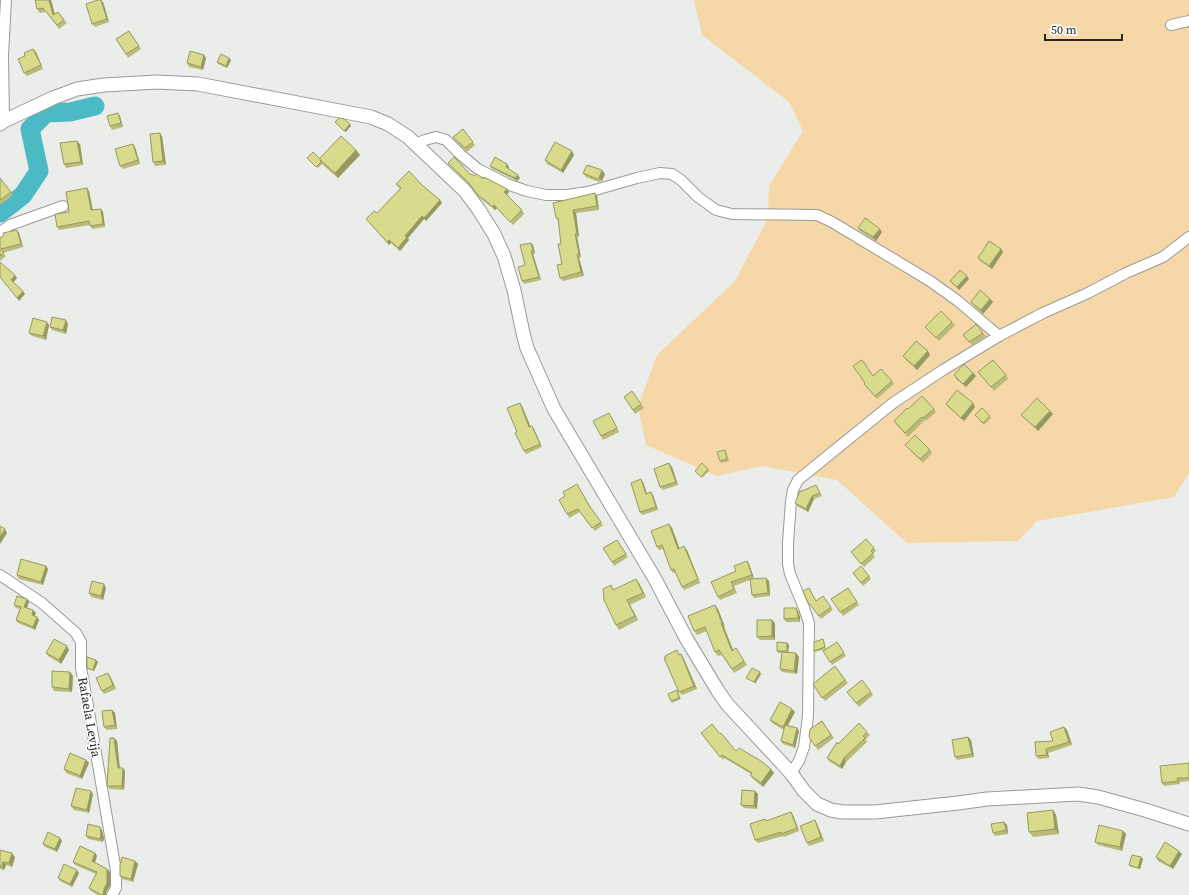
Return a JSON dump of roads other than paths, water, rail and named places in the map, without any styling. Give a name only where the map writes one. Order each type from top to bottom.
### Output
[{"type":"main road","points":[[2,123],[53,98],[77,89],[104,85],[157,82],[198,84],[371,118],[388,124],[408,137],[465,192],[479,210],[494,234],[504,256],[514,290],[527,348],[554,409],[651,572],[686,638],[727,704],[791,773],[804,791],[817,804],[831,810],[842,812],[875,812],[987,799],[1078,794],[1145,810],[1189,824]]},
{"type":"street","points":[[2,123],[6,0]]},
{"type":"street","points":[[1171,25],[1189,21]]},
{"type":"street","points":[[415,144],[436,137],[446,140],[478,169],[507,184],[527,191],[546,195],[567,195],[588,192],[660,173],[672,174],[681,180],[698,198],[716,210],[732,214],[817,215],[832,222],[930,281],[958,301],[999,336]]},
{"type":"street","points":[[0,232],[10,225],[63,206]]},
{"type":"street","points":[[791,773],[799,761],[804,747],[808,716],[809,623],[790,574],[788,564],[791,501],[793,490],[798,480],[893,404],[943,370],[999,336],[1043,313],[1163,257],[1189,236]]},
{"type":"street","name":"Rafaela Levija","points":[[0,575],[42,603],[76,633],[81,642],[81,668],[88,700],[116,871],[116,888],[112,895]]},
{"type":"waterway","points":[[0,213],[23,195],[39,171],[30,129],[46,113],[70,112],[95,106]]}]
